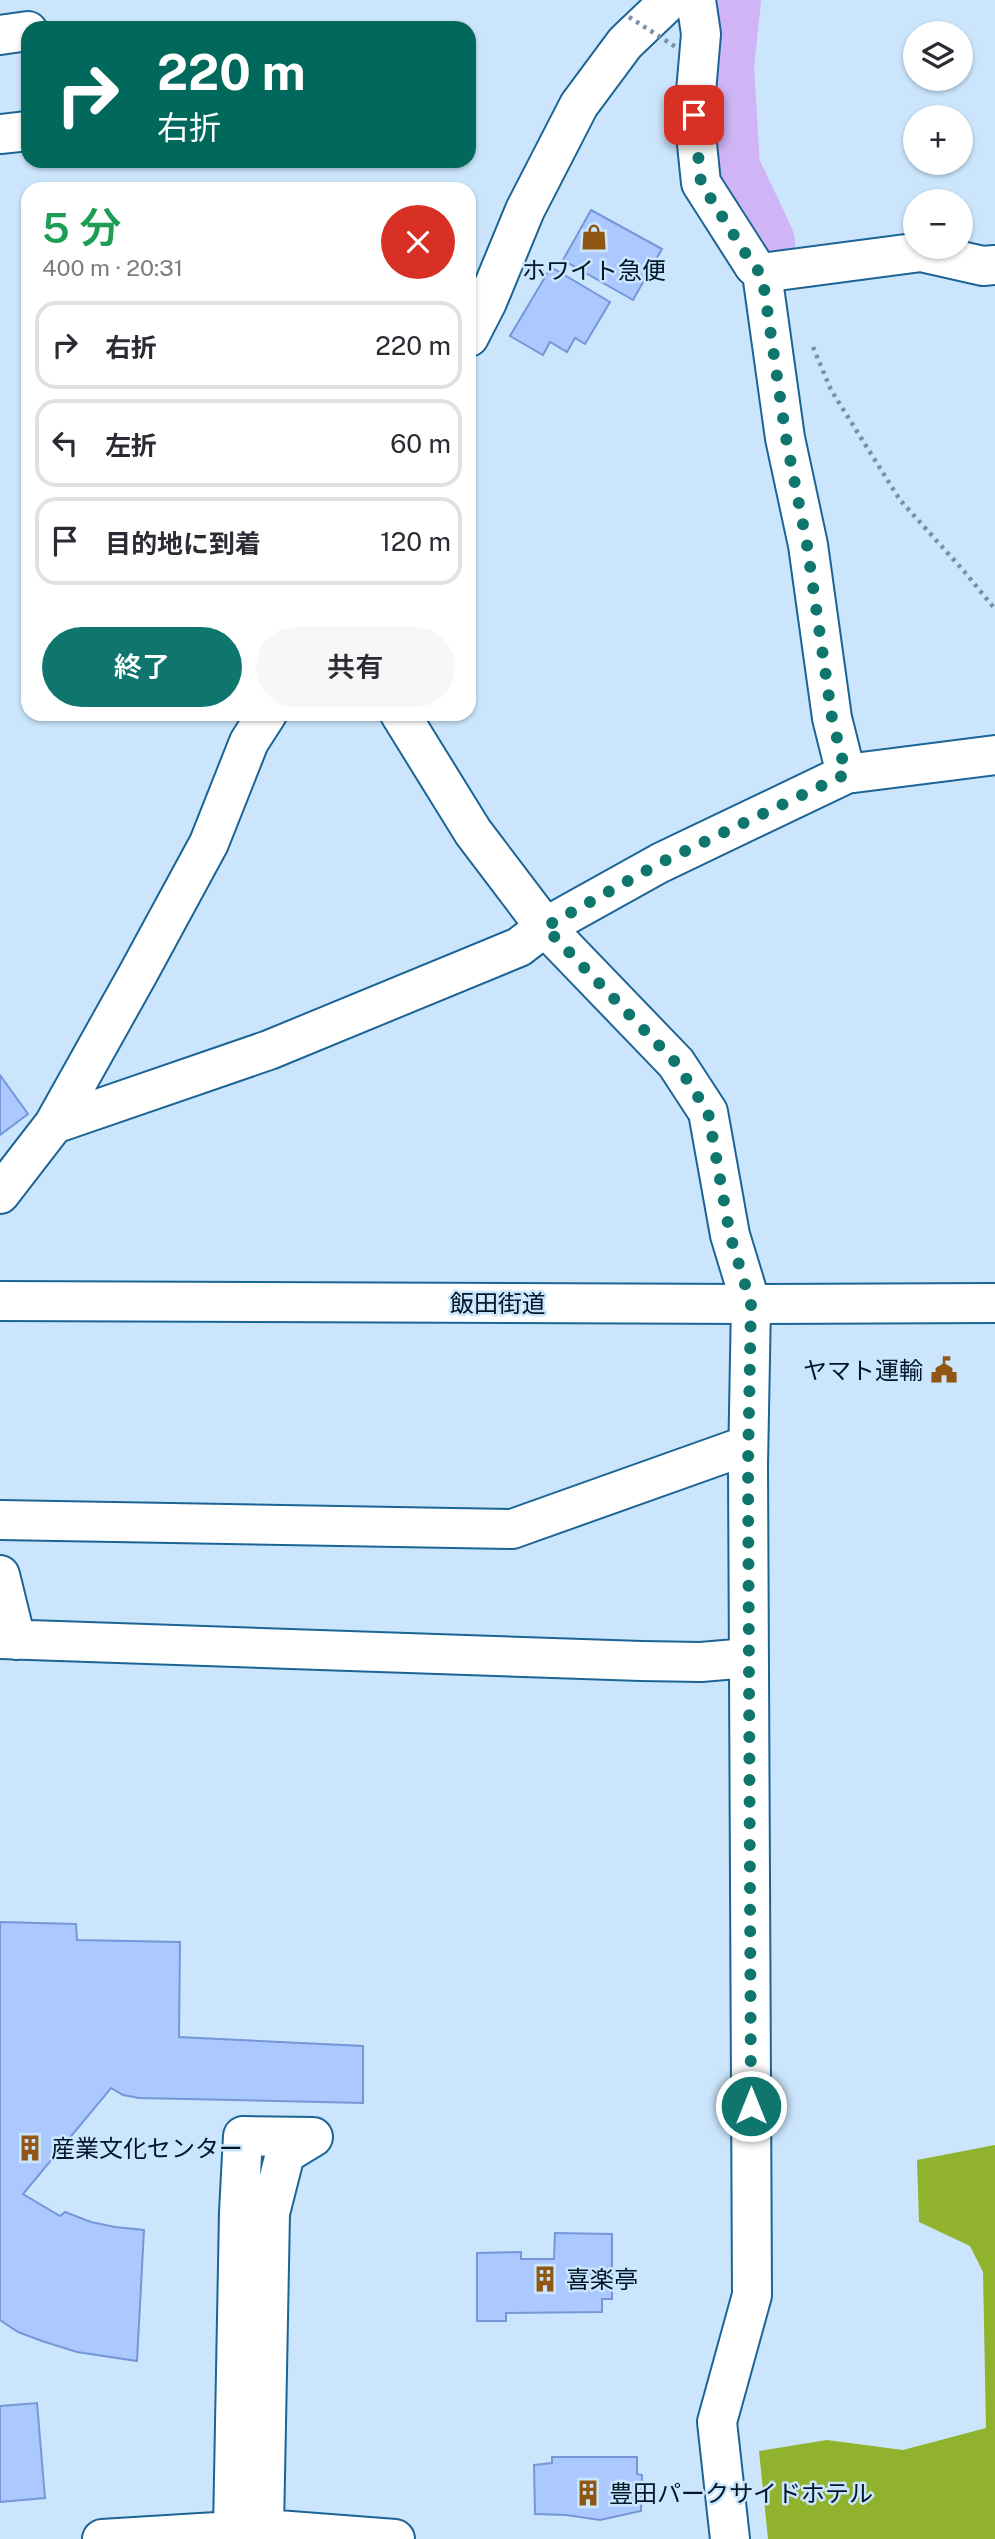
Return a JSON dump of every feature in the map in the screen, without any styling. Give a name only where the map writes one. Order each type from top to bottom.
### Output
[{"type":"street","points":[[476,323],[525,210],[579,105],[625,43],[670,0]]},
{"type":"street","points":[[696,0],[701,34],[694,115],[701,183],[754,267],[766,274],[920,252],[983,266],[995,265]]},
{"type":"street","points":[[0,35],[21,32]]},
{"type":"street","points":[[0,134],[21,132]]},
{"type":"street","points":[[766,274],[786,438],[807,545],[832,718],[846,774]]},
{"type":"street","points":[[0,1194],[54,1124],[209,843],[249,742],[262,721]]},
{"type":"street","points":[[404,721],[473,832],[545,927],[676,1063],[708,1112],[730,1235],[751,1304],[748,1658],[752,2295],[717,2422],[730,2539]]},
{"type":"street","points":[[54,1124],[269,1051],[519,947],[545,927],[660,863],[846,774],[995,755]]},
{"type":"street","name":"飯田街道","points":[[0,1301],[995,1303]]},
{"type":"street","points":[[0,1520],[512,1529],[748,1444]]},
{"type":"street","points":[[0,1575],[8,1639],[665,1662],[748,1658]]},
{"type":"street","points":[[243,2136],[313,2137],[285,2154],[270,2213],[249,2530],[239,2212],[243,2136]]},
{"type":"street","points":[[102,2539],[249,2530],[395,2539]]},
{"type":"path","points":[[629,17],[679,49]]},
{"type":"path","points":[[811,342],[831,390],[900,500],[995,610]]},
{"type":"green space","points":[[995,2145],[995,2539],[768,2539],[759,2451],[827,2440],[903,2450],[986,2428],[983,2272],[970,2246],[919,2222],[917,2160]]},
{"type":"building","points":[[591,210],[662,249],[633,300],[563,260]]},
{"type":"building","points":[[551,267],[610,302],[585,344],[575,338],[567,352],[550,342],[543,355],[510,336]]},
{"type":"building","points":[[0,1075],[28,1114],[0,1135]]},
{"type":"building","name":"産業文化センター","points":[[0,1922],[76,1924],[77,1940],[180,1942],[179,2037],[363,2046],[363,2103],[139,2098],[123,2095],[111,2088],[23,2194],[60,2216],[65,2212],[91,2222],[144,2230],[137,2361],[77,2352],[18,2332],[0,2320]]},
{"type":"building","name":"喜楽亭","points":[[555,2233],[612,2234],[612,2299],[602,2299],[602,2312],[506,2313],[506,2321],[477,2321],[477,2253],[521,2252],[521,2259],[554,2259]]},
{"type":"building","points":[[37,2403],[45,2498],[0,2502],[0,2406]]},
{"type":"building","name":"豊田パークサイドホテル","points":[[552,2457],[637,2457],[637,2474],[642,2475],[641,2511],[600,2520],[535,2514],[534,2465],[552,2463]]},
{"type":"waterway","points":[[728,0],[721,66],[727,168],[762,242]]},
{"type":"place","name":"ホワイト急便","points":[[594,237]]},
{"type":"place","name":"ヤマト運輸","points":[[944,1370]]},
{"type":"place","name":"産業文化センター","points":[[30,2148]]},
{"type":"place","name":"喜楽亭","points":[[545,2279]]},
{"type":"place","name":"豊田パークサイドホテル","points":[[588,2493]]},
{"type":"route","points":[[694,115],[701,183],[754,267],[762,274],[786,438],[807,545],[832,718],[846,774],[660,863],[545,927],[676,1063],[708,1112],[730,1235],[751,1304],[748,1658],[751,2106]]}]
